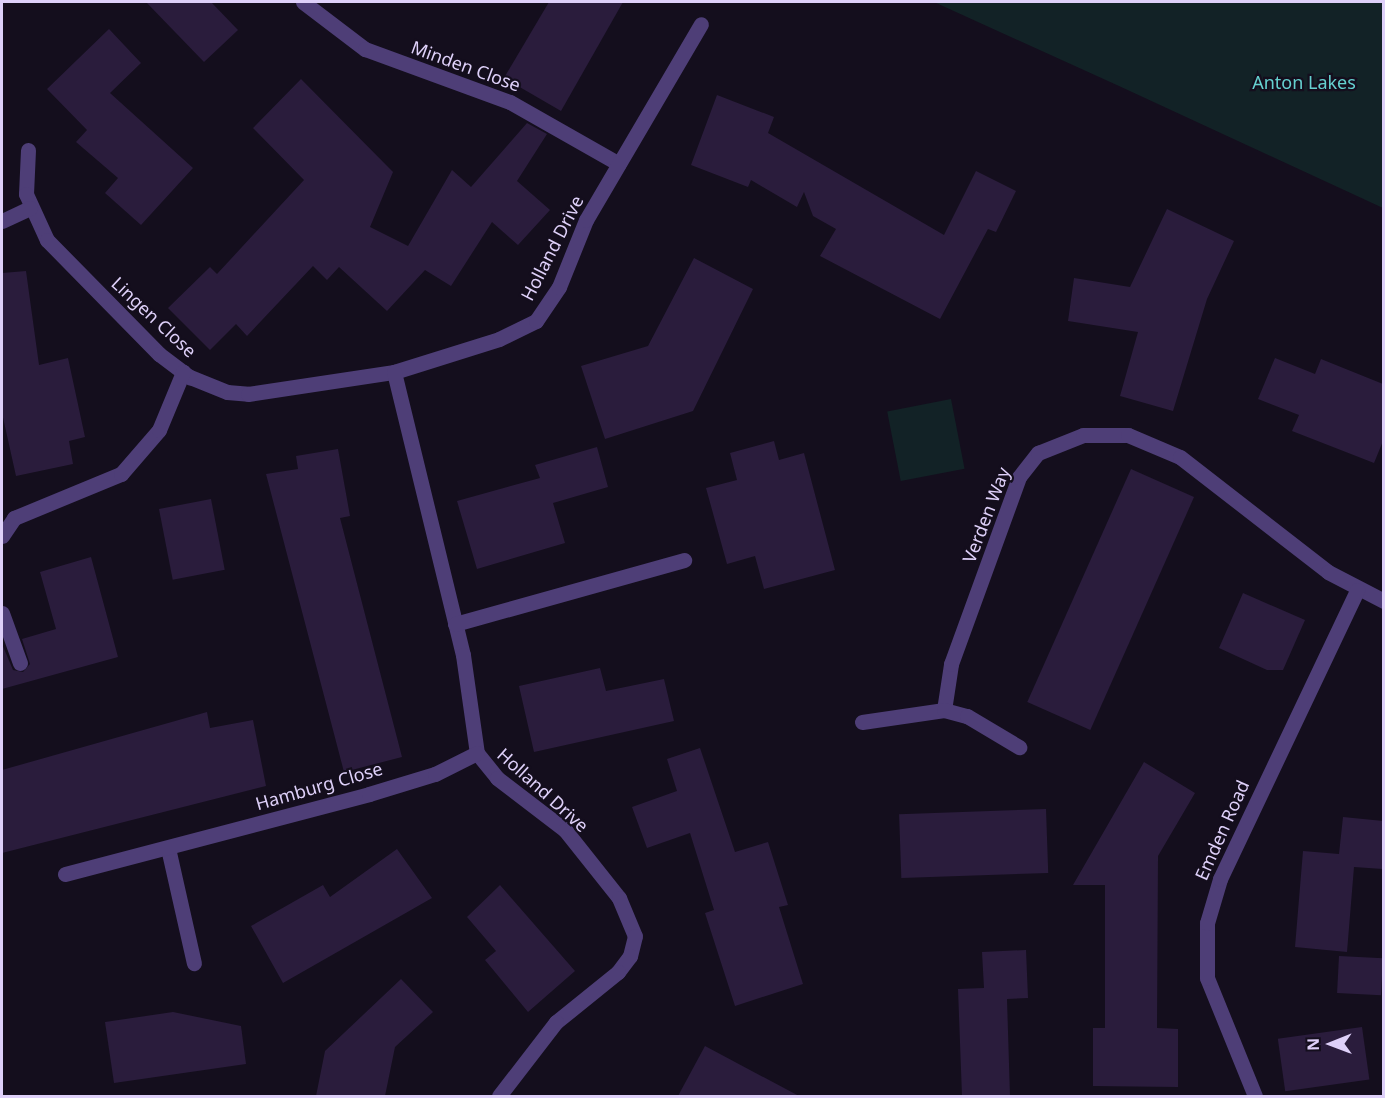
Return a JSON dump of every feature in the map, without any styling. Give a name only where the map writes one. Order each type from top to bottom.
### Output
[{"type":"street","name":"Minden Close","points":[[303,2],[365,49],[510,102],[619,164]]},
{"type":"street","name":"Holland Drive","points":[[499,1096],[556,1022],[618,972],[630,956],[634,936],[619,898],[565,830],[497,778],[477,753],[455,624],[394,372],[499,339],[536,321],[619,164],[700,24]]},
{"type":"street","name":"Lingen Close","points":[[28,150],[30,208],[47,240],[183,372],[206,386],[248,394],[394,372]]},
{"type":"street","points":[[2,221],[30,208]]},
{"type":"street","points":[[2,536],[14,518],[121,474],[159,430],[183,372]]},
{"type":"street","name":"Verden Way","points":[[944,710],[951,664],[1019,477],[1038,453],[1065,440],[1115,432],[1180,457],[1357,590],[1383,600]]},
{"type":"street","points":[[455,624],[684,560]]},
{"type":"street","name":"Emden Road","points":[[1255,1096],[1207,978],[1207,923],[1220,879],[1357,590]]},
{"type":"street","points":[[2,613],[20,663]]},
{"type":"street","points":[[862,722],[944,710],[967,716],[1019,747]]},
{"type":"street","name":"Hamburg Close","points":[[65,874],[435,774],[477,753]]},
{"type":"street","points":[[168,848],[194,963]]},
{"type":"green space","name":"Anton Lakes","points":[[934,2],[1383,2],[1383,208],[1119,86]]},
{"type":"green space","points":[[951,399],[965,469],[901,481],[887,411]]},
{"type":"building","points":[[146,2],[211,2],[238,30],[204,62]]},
{"type":"building","points":[[549,2],[623,2],[561,111],[504,78]]},
{"type":"building","points":[[109,29],[141,63],[110,93],[193,168],[141,225],[105,193],[118,178],[76,142],[87,130],[47,89]]},
{"type":"building","points":[[301,79],[393,172],[370,227],[408,246],[452,170],[471,187],[527,123],[547,134],[517,181],[550,210],[518,245],[492,222],[451,286],[425,270],[387,311],[339,267],[327,280],[313,266],[247,336],[236,324],[210,350],[168,308],[210,267],[217,274],[304,180],[253,128]]},
{"type":"building","points":[[717,95],[774,117],[768,133],[944,235],[976,171],[1016,191],[996,232],[988,229],[940,319],[820,256],[836,229],[813,216],[804,192],[797,207],[751,180],[748,187],[691,165]]},
{"type":"building","points":[[1167,209],[1234,241],[1207,299],[1173,411],[1120,396],[1138,332],[1068,321],[1074,278],[1130,287]]},
{"type":"building","points":[[694,258],[753,289],[693,411],[605,439],[581,366],[648,346]]},
{"type":"building","points":[[26,271],[39,365],[68,358],[85,437],[69,441],[73,464],[16,476],[2,413],[2,273]]},
{"type":"building","points":[[1275,358],[1315,374],[1321,359],[1383,384],[1383,441],[1374,463],[1292,431],[1299,415],[1258,399]]},
{"type":"building","points":[[774,441],[779,460],[804,453],[835,570],[764,589],[755,556],[727,564],[706,488],[737,480],[730,453]]},
{"type":"building","points":[[597,447],[608,487],[553,503],[565,543],[477,569],[457,501],[540,478],[535,465]]},
{"type":"building","points":[[338,449],[350,516],[340,518],[402,757],[344,772],[266,474],[298,469],[296,456]]},
{"type":"building","points":[[1131,469],[1194,497],[1090,730],[1027,702]]},
{"type":"building","points":[[211,499],[225,570],[173,580],[159,509]]},
{"type":"building","points":[[91,557],[118,657],[2,689],[2,644],[13,670],[23,672],[30,664],[22,639],[56,629],[40,572]]},
{"type":"building","points":[[1243,593],[1305,620],[1283,670],[1267,670],[1219,648]]},
{"type":"building","points":[[600,668],[606,691],[664,679],[674,721],[534,752],[519,686]]},
{"type":"building","points":[[207,712],[210,728],[253,720],[266,786],[2,853],[2,770]]},
{"type":"building","points":[[700,748],[735,852],[768,842],[788,905],[779,907],[803,984],[735,1006],[705,913],[714,910],[690,833],[647,848],[632,807],[677,791],[667,759]]},
{"type":"building","points":[[1144,762],[1195,793],[1158,856],[1157,1028],[1178,1029],[1178,1087],[1093,1086],[1093,1028],[1105,1028],[1105,885],[1073,885]]},
{"type":"building","points":[[1046,809],[1048,873],[901,878],[899,814]]},
{"type":"building","points":[[1343,817],[1383,821],[1383,869],[1354,867],[1347,952],[1295,947],[1303,851],[1339,854]]},
{"type":"building","points":[[397,849],[432,898],[283,983],[251,926],[323,885],[330,897]]},
{"type":"building","points":[[500,885],[575,971],[528,1012],[485,960],[496,951],[467,917]]},
{"type":"building","points":[[1026,950],[1028,998],[1007,999],[1010,1096],[962,1096],[958,989],[984,988],[982,952]]},
{"type":"building","points":[[1339,956],[1383,958],[1381,995],[1337,993]]},
{"type":"building","points":[[401,979],[433,1012],[395,1047],[385,1096],[316,1096],[325,1051]]},
{"type":"building","points":[[173,1012],[241,1026],[246,1064],[114,1083],[105,1022]]},
{"type":"building","points":[[1362,1027],[1369,1079],[1285,1091],[1278,1039]]},
{"type":"building","points":[[705,1046],[799,1096],[678,1096]]}]
